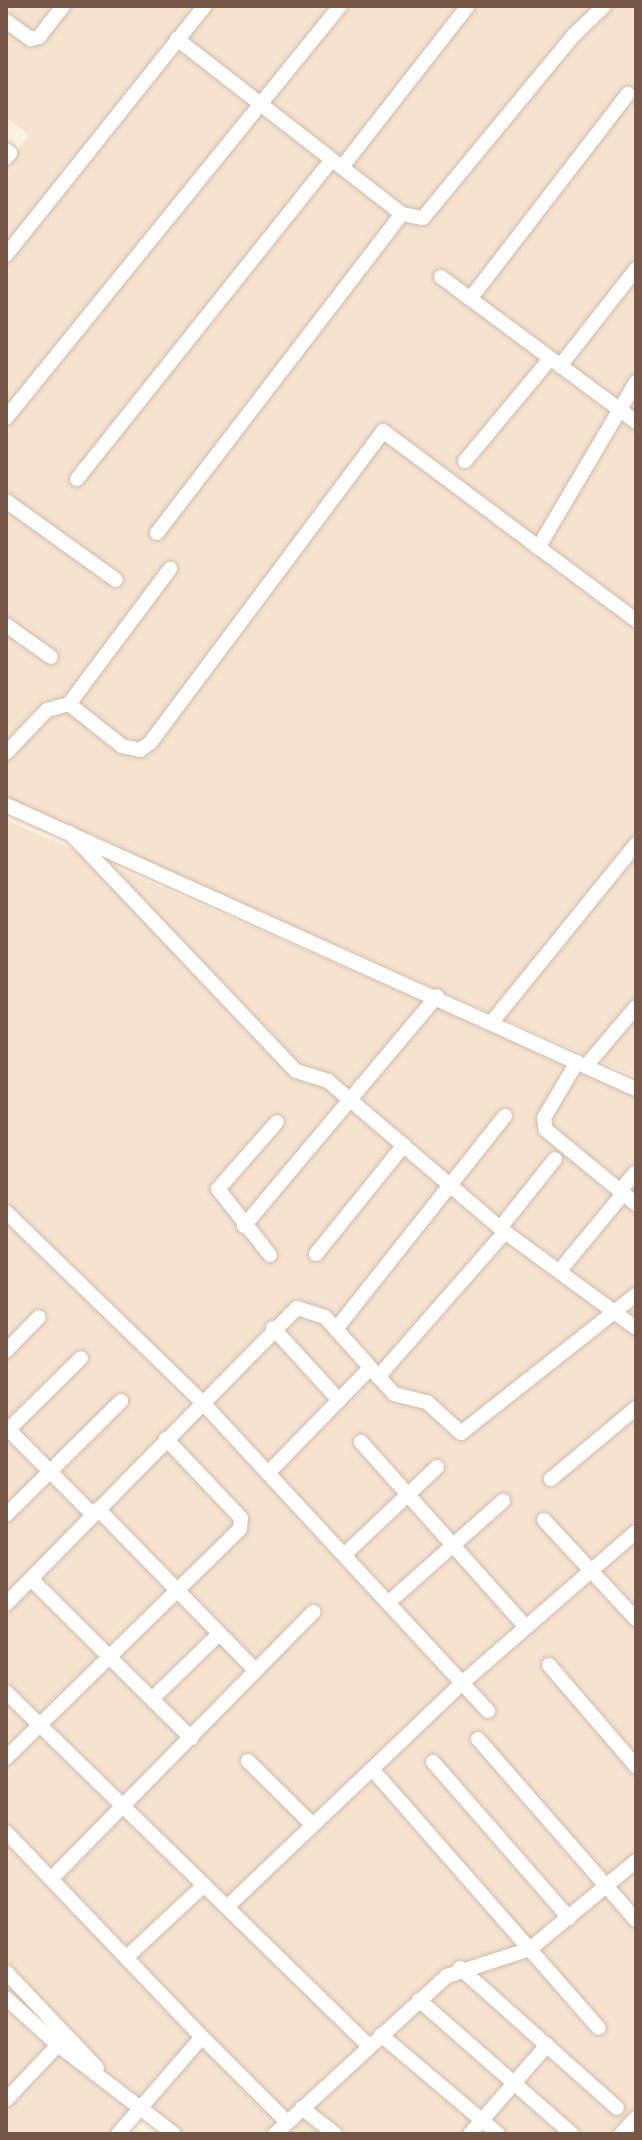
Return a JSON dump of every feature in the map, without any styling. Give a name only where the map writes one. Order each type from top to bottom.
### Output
[{"type":"street","points":[[6,21],[31,39],[63,6]]},
{"type":"street","points":[[6,255],[205,6]]},
{"type":"street","points":[[6,418],[340,6]]},
{"type":"street","points":[[77,479],[468,6]]},
{"type":"street","points":[[177,39],[402,214],[423,218],[438,206],[573,36],[604,6]]},
{"type":"street","points":[[470,299],[628,94]]},
{"type":"street","points":[[6,150],[10,153],[6,158]]},
{"type":"street","points":[[157,533],[402,214]]},
{"type":"street","points":[[465,461],[636,269]]},
{"type":"street","points":[[441,277],[636,422]]},
{"type":"street","points":[[538,548],[636,382]]},
{"type":"street","points":[[69,704],[122,746],[140,750],[150,743],[383,431],[636,620]]},
{"type":"street","points":[[6,501],[116,580]]},
{"type":"street","points":[[6,753],[12,737],[47,710],[69,704],[170,569]]},
{"type":"street","points":[[6,625],[51,657]]},
{"type":"street","points":[[6,805],[437,996],[636,1089]]},
{"type":"street","points":[[70,833],[296,1071],[328,1081],[503,1230],[561,1269],[636,1328]]},
{"type":"street","points":[[492,1022],[636,844]]},
{"type":"street","points":[[244,1226],[437,996]]},
{"type":"street","points":[[636,1007],[582,1064],[543,1123],[636,1204]]},
{"type":"street","points":[[336,1329],[505,1116]]},
{"type":"street","points":[[270,1255],[219,1196],[219,1183],[277,1122]]},
{"type":"street","points":[[316,1254],[404,1145]]},
{"type":"street","points":[[268,1473],[339,1400],[374,1372],[503,1230],[555,1159]]},
{"type":"street","points":[[561,1269],[636,1172]]},
{"type":"street","points":[[6,1212],[202,1402],[488,1711]]},
{"type":"street","points":[[6,1604],[273,1328],[303,1307],[325,1317],[401,1399],[427,1402],[455,1429],[467,1432],[636,1295]]},
{"type":"street","points":[[6,1351],[39,1317]]},
{"type":"street","points":[[273,1328],[339,1400]]},
{"type":"street","points":[[81,1358],[7,1430],[178,1591],[256,1671]]},
{"type":"street","points":[[6,1515],[121,1401]]},
{"type":"street","points":[[551,1479],[636,1408]]},
{"type":"street","points":[[6,1758],[178,1591],[242,1522],[166,1439]]},
{"type":"street","points":[[361,1442],[526,1627]]},
{"type":"street","points":[[344,1555],[437,1467]]},
{"type":"street","points":[[388,1603],[503,1501]]},
{"type":"street","points":[[544,1520],[636,1619]]},
{"type":"street","points":[[227,1907],[462,1683],[636,1532]]},
{"type":"street","points":[[31,1579],[191,1738]]},
{"type":"street","points":[[52,1878],[313,1612]]},
{"type":"street","points":[[152,1699],[219,1634]]},
{"type":"street","points":[[549,1665],[636,1766]]},
{"type":"street","points":[[6,1692],[369,2046]]},
{"type":"street","points":[[478,1739],[636,1920]]},
{"type":"street","points":[[248,1761],[313,1825]]},
{"type":"street","points":[[433,1762],[569,1918]]},
{"type":"street","points":[[372,1769],[599,2028]]},
{"type":"street","points":[[6,1832],[129,1955],[202,2037],[287,2122]]},
{"type":"street","points":[[275,2134],[419,2000],[460,1968],[530,1949],[636,1861]]},
{"type":"street","points":[[129,1955],[204,1885]]},
{"type":"street","points":[[460,1968],[617,2108]]},
{"type":"street","points":[[6,1972],[115,2089]]},
{"type":"street","points":[[6,1998],[58,2045],[174,2134]]},
{"type":"street","points":[[419,2000],[572,2134]]},
{"type":"street","points":[[381,2035],[498,2134]]},
{"type":"street","points":[[118,2134],[202,2037]]},
{"type":"street","points":[[6,2100],[58,2045]]},
{"type":"street","points":[[470,2134],[547,2045]]},
{"type":"street","points":[[302,2108],[335,2134]]},
{"type":"street","points":[[621,2134],[636,2118]]},
{"type":"shaded area","points":[[6,6],[636,6],[636,1077],[6,800],[6,164],[29,135],[6,118]]},
{"type":"shaded area","points":[[6,820],[636,1094],[636,2114],[618,2134],[184,2134],[117,2087],[6,1963]]},
{"type":"shaded area","points":[[6,2001],[135,2110],[114,2134],[6,2134]]}]
